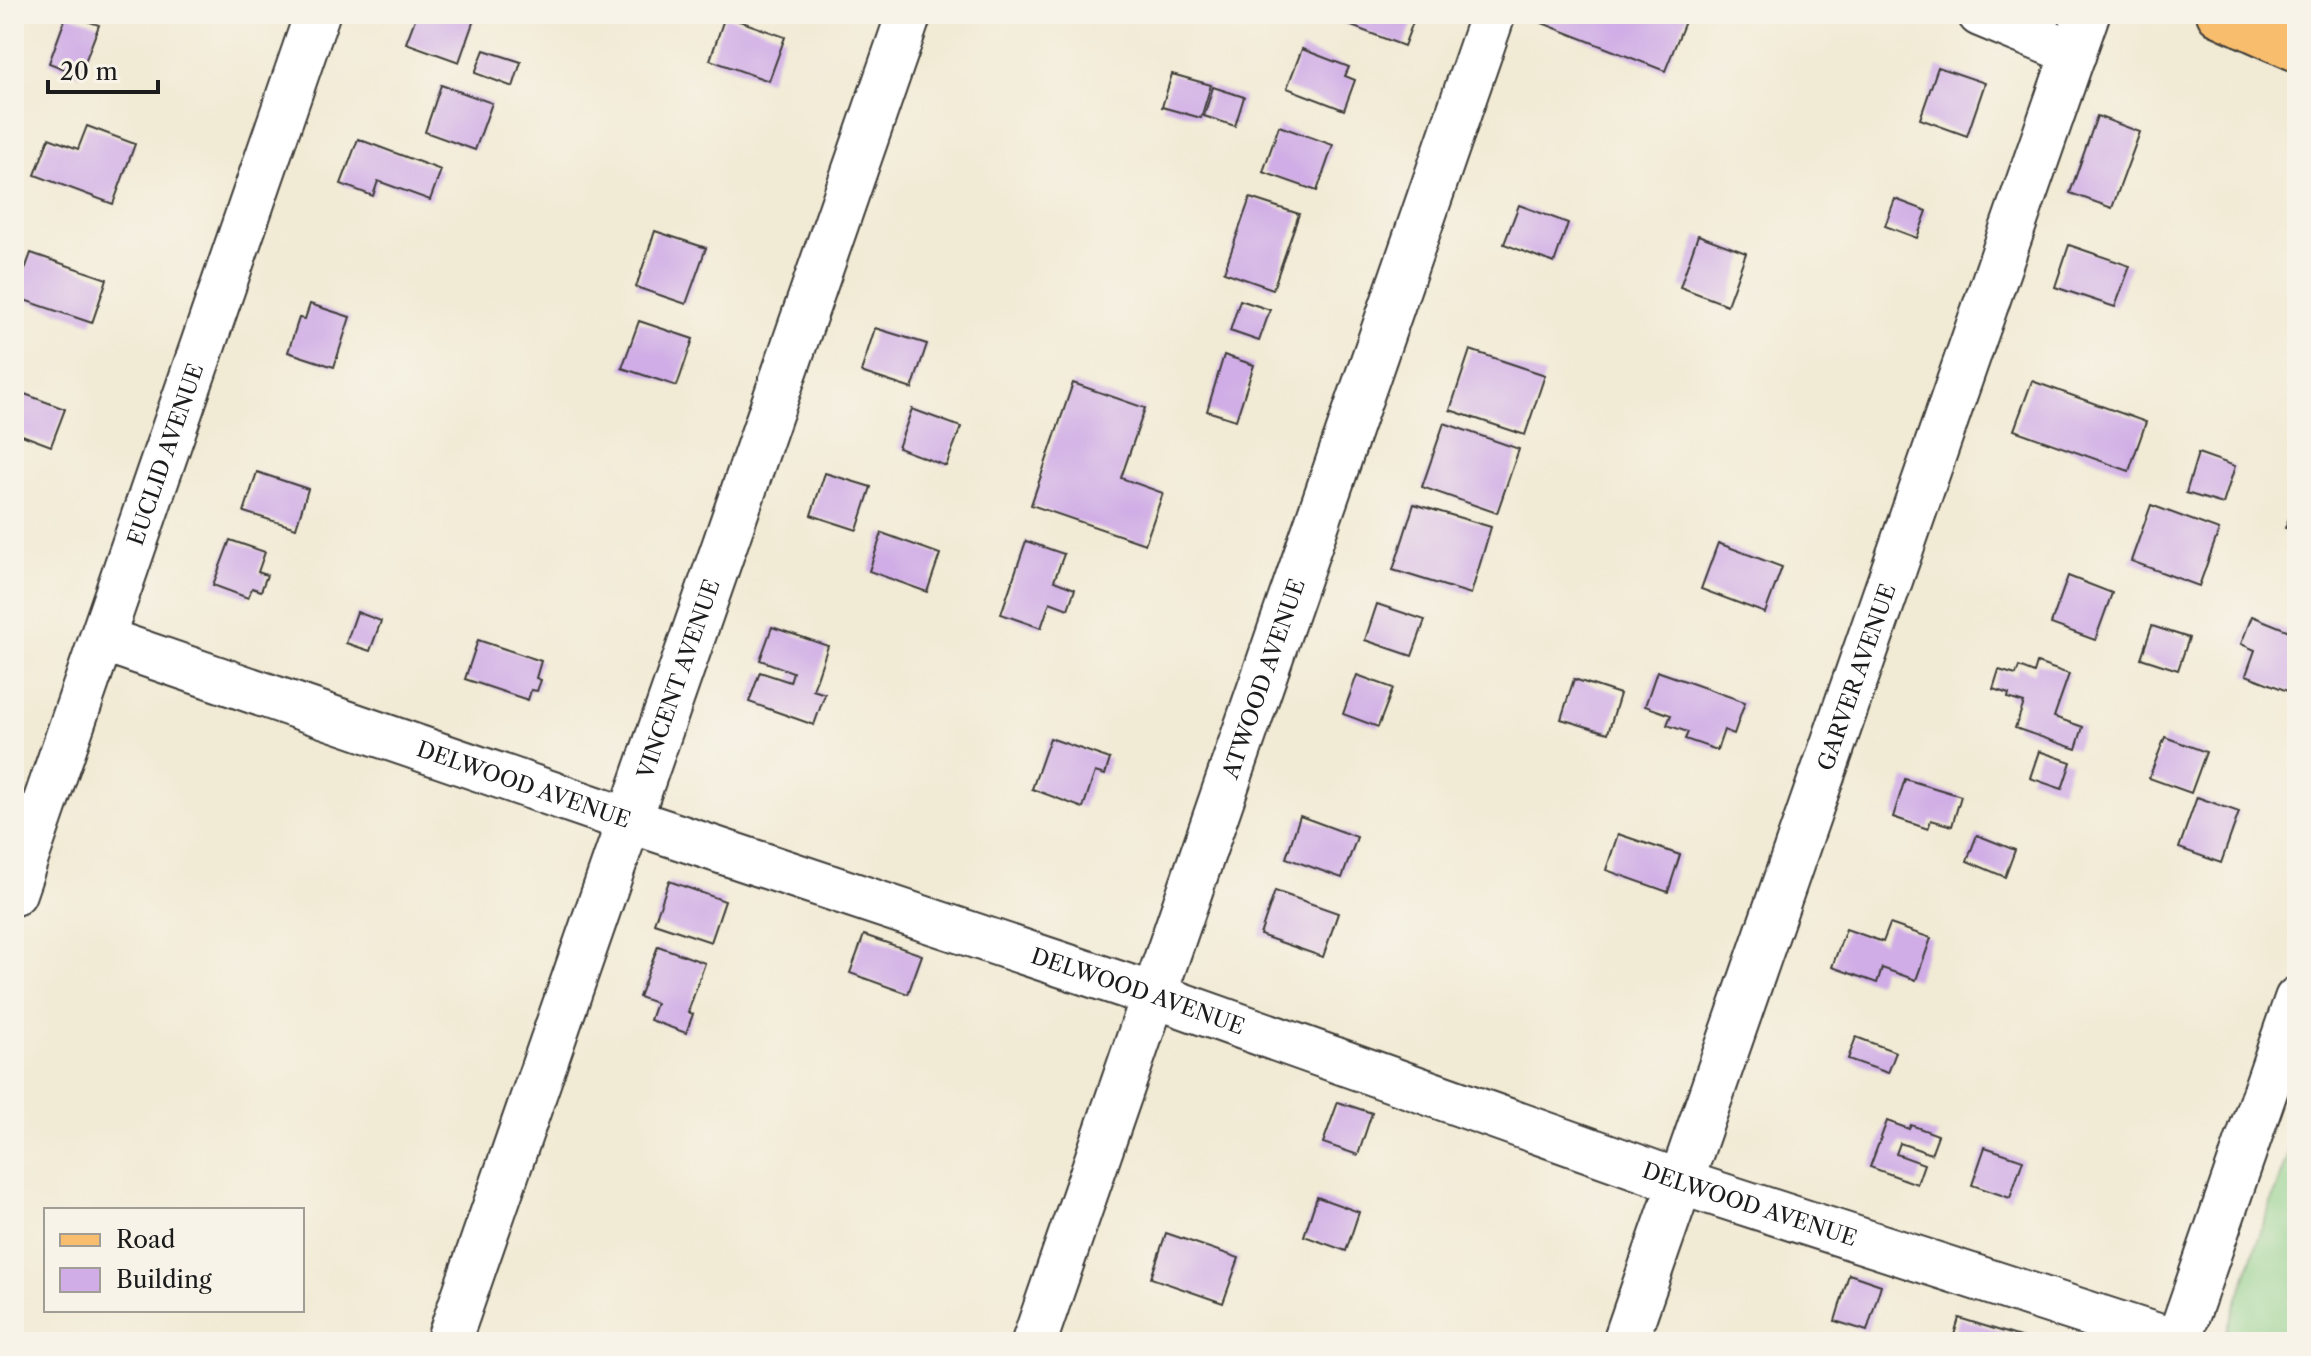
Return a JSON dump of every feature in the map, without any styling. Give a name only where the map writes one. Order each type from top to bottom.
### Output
[{"type":"main road","points":[[2219,14],[2297,49]]},
{"type":"street","name":"EUCLID AVENUE","points":[[14,893],[317,14]]},
{"type":"street","name":"VINCENT AVENUE","points":[[448,1342],[909,14]]},
{"type":"street","name":"ATWOOD AVENUE","points":[[1034,1342],[1493,14]]},
{"type":"street","points":[[1980,14],[2080,34]]},
{"type":"street","name":"GARVER AVENUE","points":[[1625,1342],[2080,34]]},
{"type":"street","name":"DELWOOD AVENUE","points":[[102,639],[628,820],[1153,995],[1680,1182],[2177,1342]]},
{"type":"street","points":[[2177,1342],[2297,999]]},
{"type":"green space","points":[[2297,1127],[2297,1342],[2223,1342]]},
{"type":"building","points":[[67,14],[99,25],[80,75],[49,63]]},
{"type":"building","points":[[417,14],[476,14],[459,62],[406,43]]},
{"type":"building","points":[[1341,14],[1416,14],[1404,46],[1338,21]]},
{"type":"building","points":[[1546,14],[1688,14],[1665,71],[1542,23]]},
{"type":"building","points":[[725,16],[785,37],[769,81],[710,60]]},
{"type":"building","points":[[1302,49],[1349,67],[1345,76],[1355,80],[1344,110],[1287,88]]},
{"type":"building","points":[[484,50],[521,62],[513,87],[475,73]]},
{"type":"building","points":[[1938,67],[1985,83],[1967,136],[1920,119]]},
{"type":"building","points":[[1172,74],[1211,85],[1201,118],[1162,107]]},
{"type":"building","points":[[441,85],[492,103],[475,150],[425,132]]},
{"type":"building","points":[[1213,87],[1244,97],[1235,126],[1204,116]]},
{"type":"building","points":[[2097,116],[2140,132],[2112,208],[2070,193]]},
{"type":"building","points":[[87,126],[135,144],[113,204],[35,175],[49,138],[78,149]]},
{"type":"building","points":[[1279,126],[1333,145],[1317,191],[1263,172]]},
{"type":"building","points":[[358,139],[441,170],[430,200],[378,181],[373,196],[341,184]]},
{"type":"building","points":[[1250,198],[1299,214],[1273,289],[1224,272]]},
{"type":"building","points":[[1895,199],[1927,211],[1917,238],[1885,226]]},
{"type":"building","points":[[1519,205],[1568,223],[1554,263],[1504,244]]},
{"type":"building","points":[[655,231],[706,248],[686,304],[636,287]]},
{"type":"building","points":[[1698,235],[1746,253],[1727,305],[1680,287]]},
{"type":"building","points":[[2069,245],[2130,266],[2115,307],[2055,287]]},
{"type":"building","points":[[31,253],[107,279],[92,323],[15,297]]},
{"type":"building","points":[[1240,300],[1270,310],[1259,341],[1230,331]]},
{"type":"building","points":[[310,304],[350,317],[334,367],[288,352],[299,318],[305,319]]},
{"type":"building","points":[[639,321],[693,339],[677,386],[622,368]]},
{"type":"building","points":[[875,328],[927,344],[912,389],[861,372]]},
{"type":"building","points":[[1470,350],[1545,375],[1525,435],[1450,410]]},
{"type":"building","points":[[1224,355],[1254,365],[1236,420],[1207,411]]},
{"type":"building","points":[[2032,381],[2146,422],[2129,471],[2014,430]]},
{"type":"building","points":[[1073,383],[1145,408],[1121,478],[1163,493],[1145,544],[1031,505]]},
{"type":"building","points":[[14,390],[65,409],[51,446],[14,432]]},
{"type":"building","points":[[912,409],[961,427],[946,466],[898,448]]},
{"type":"building","points":[[1444,423],[1519,449],[1497,513],[1422,487]]},
{"type":"building","points":[[2198,453],[2235,466],[2223,504],[2186,493]]},
{"type":"building","points":[[257,472],[308,489],[296,528],[244,512]]},
{"type":"building","points":[[825,473],[871,487],[857,530],[811,515]]},
{"type":"building","points":[[2297,497],[2297,532],[2285,528]]},
{"type":"building","points":[[1414,504],[1491,527],[1471,594],[1393,570]]},
{"type":"building","points":[[2151,505],[2219,530],[2199,586],[2131,561]]},
{"type":"building","points":[[882,533],[940,554],[927,592],[869,571]]},
{"type":"building","points":[[230,540],[265,552],[258,572],[267,575],[261,591],[252,588],[248,598],[213,585]]},
{"type":"building","points":[[1026,541],[1064,554],[1054,581],[1075,589],[1068,609],[1050,602],[1041,628],[1001,614]]},
{"type":"building","points":[[1718,543],[1782,567],[1765,613],[1701,589]]},
{"type":"building","points":[[2068,576],[2112,593],[2095,640],[2051,624]]},
{"type":"building","points":[[1377,604],[1425,620],[1412,656],[1365,640]]},
{"type":"building","points":[[357,612],[381,621],[370,651],[346,643]]},
{"type":"building","points":[[2252,616],[2297,634],[2297,673],[2290,692],[2246,675],[2255,650],[2241,644]]},
{"type":"building","points":[[2152,626],[2189,638],[2178,670],[2141,658]]},
{"type":"building","points":[[772,627],[828,646],[813,690],[825,694],[814,725],[749,702],[760,672],[790,682],[793,672],[760,660]]},
{"type":"building","points":[[478,640],[541,661],[536,678],[541,680],[537,691],[531,690],[528,700],[465,679]]},
{"type":"building","points":[[2037,663],[2069,674],[2054,717],[2083,727],[2076,749],[2015,728],[2024,703],[1993,689],[1999,670],[2016,675],[2019,667],[2034,673]]},
{"type":"building","points":[[1657,671],[1745,702],[1734,734],[1724,730],[1717,750],[1685,739],[1688,732],[1667,725],[1671,715],[1645,706]]},
{"type":"building","points":[[1357,675],[1393,688],[1378,727],[1343,714]]},
{"type":"building","points":[[1574,679],[1620,694],[1608,733],[1561,719]]},
{"type":"building","points":[[2165,737],[2206,752],[2191,793],[2149,778]]},
{"type":"building","points":[[1050,738],[1110,759],[1105,775],[1095,772],[1083,808],[1032,789]]},
{"type":"building","points":[[2039,751],[2071,762],[2062,789],[2030,778]]},
{"type":"building","points":[[1905,779],[1961,796],[1952,826],[1931,820],[1928,829],[1893,817]]},
{"type":"building","points":[[2197,797],[2239,812],[2221,863],[2179,848]]},
{"type":"building","points":[[1300,816],[1357,837],[1342,878],[1286,858]]},
{"type":"building","points":[[1618,834],[1680,855],[1668,892],[1606,870]]},
{"type":"building","points":[[1977,835],[2015,850],[2005,877],[1967,861]]},
{"type":"building","points":[[669,881],[725,901],[711,942],[654,923]]},
{"type":"building","points":[[1275,891],[1338,913],[1323,957],[1260,935]]},
{"type":"building","points":[[1890,924],[1931,938],[1916,980],[1882,968],[1877,983],[1832,967],[1846,929],[1883,942]]},
{"type":"building","points":[[864,935],[922,955],[908,994],[850,973]]},
{"type":"building","points":[[658,946],[705,963],[688,1012],[693,1014],[686,1033],[650,1020],[656,1003],[639,997]]},
{"type":"building","points":[[1856,1037],[1896,1052],[1888,1073],[1848,1059]]},
{"type":"building","points":[[1338,1102],[1372,1113],[1358,1155],[1323,1143]]},
{"type":"building","points":[[1887,1121],[1909,1129],[1911,1125],[1938,1135],[1931,1154],[1900,1143],[1896,1154],[1924,1164],[1917,1184],[1870,1167]]},
{"type":"building","points":[[1985,1147],[2023,1160],[2010,1198],[1972,1185]]},
{"type":"building","points":[[1317,1197],[1359,1212],[1346,1251],[1304,1236]]},
{"type":"building","points":[[1166,1233],[1239,1258],[1223,1303],[1151,1278]]},
{"type":"building","points":[[1849,1274],[1881,1285],[1867,1331],[1835,1321]]},
{"type":"building","points":[[1959,1318],[2033,1341],[2033,1342],[1952,1342]]}]
